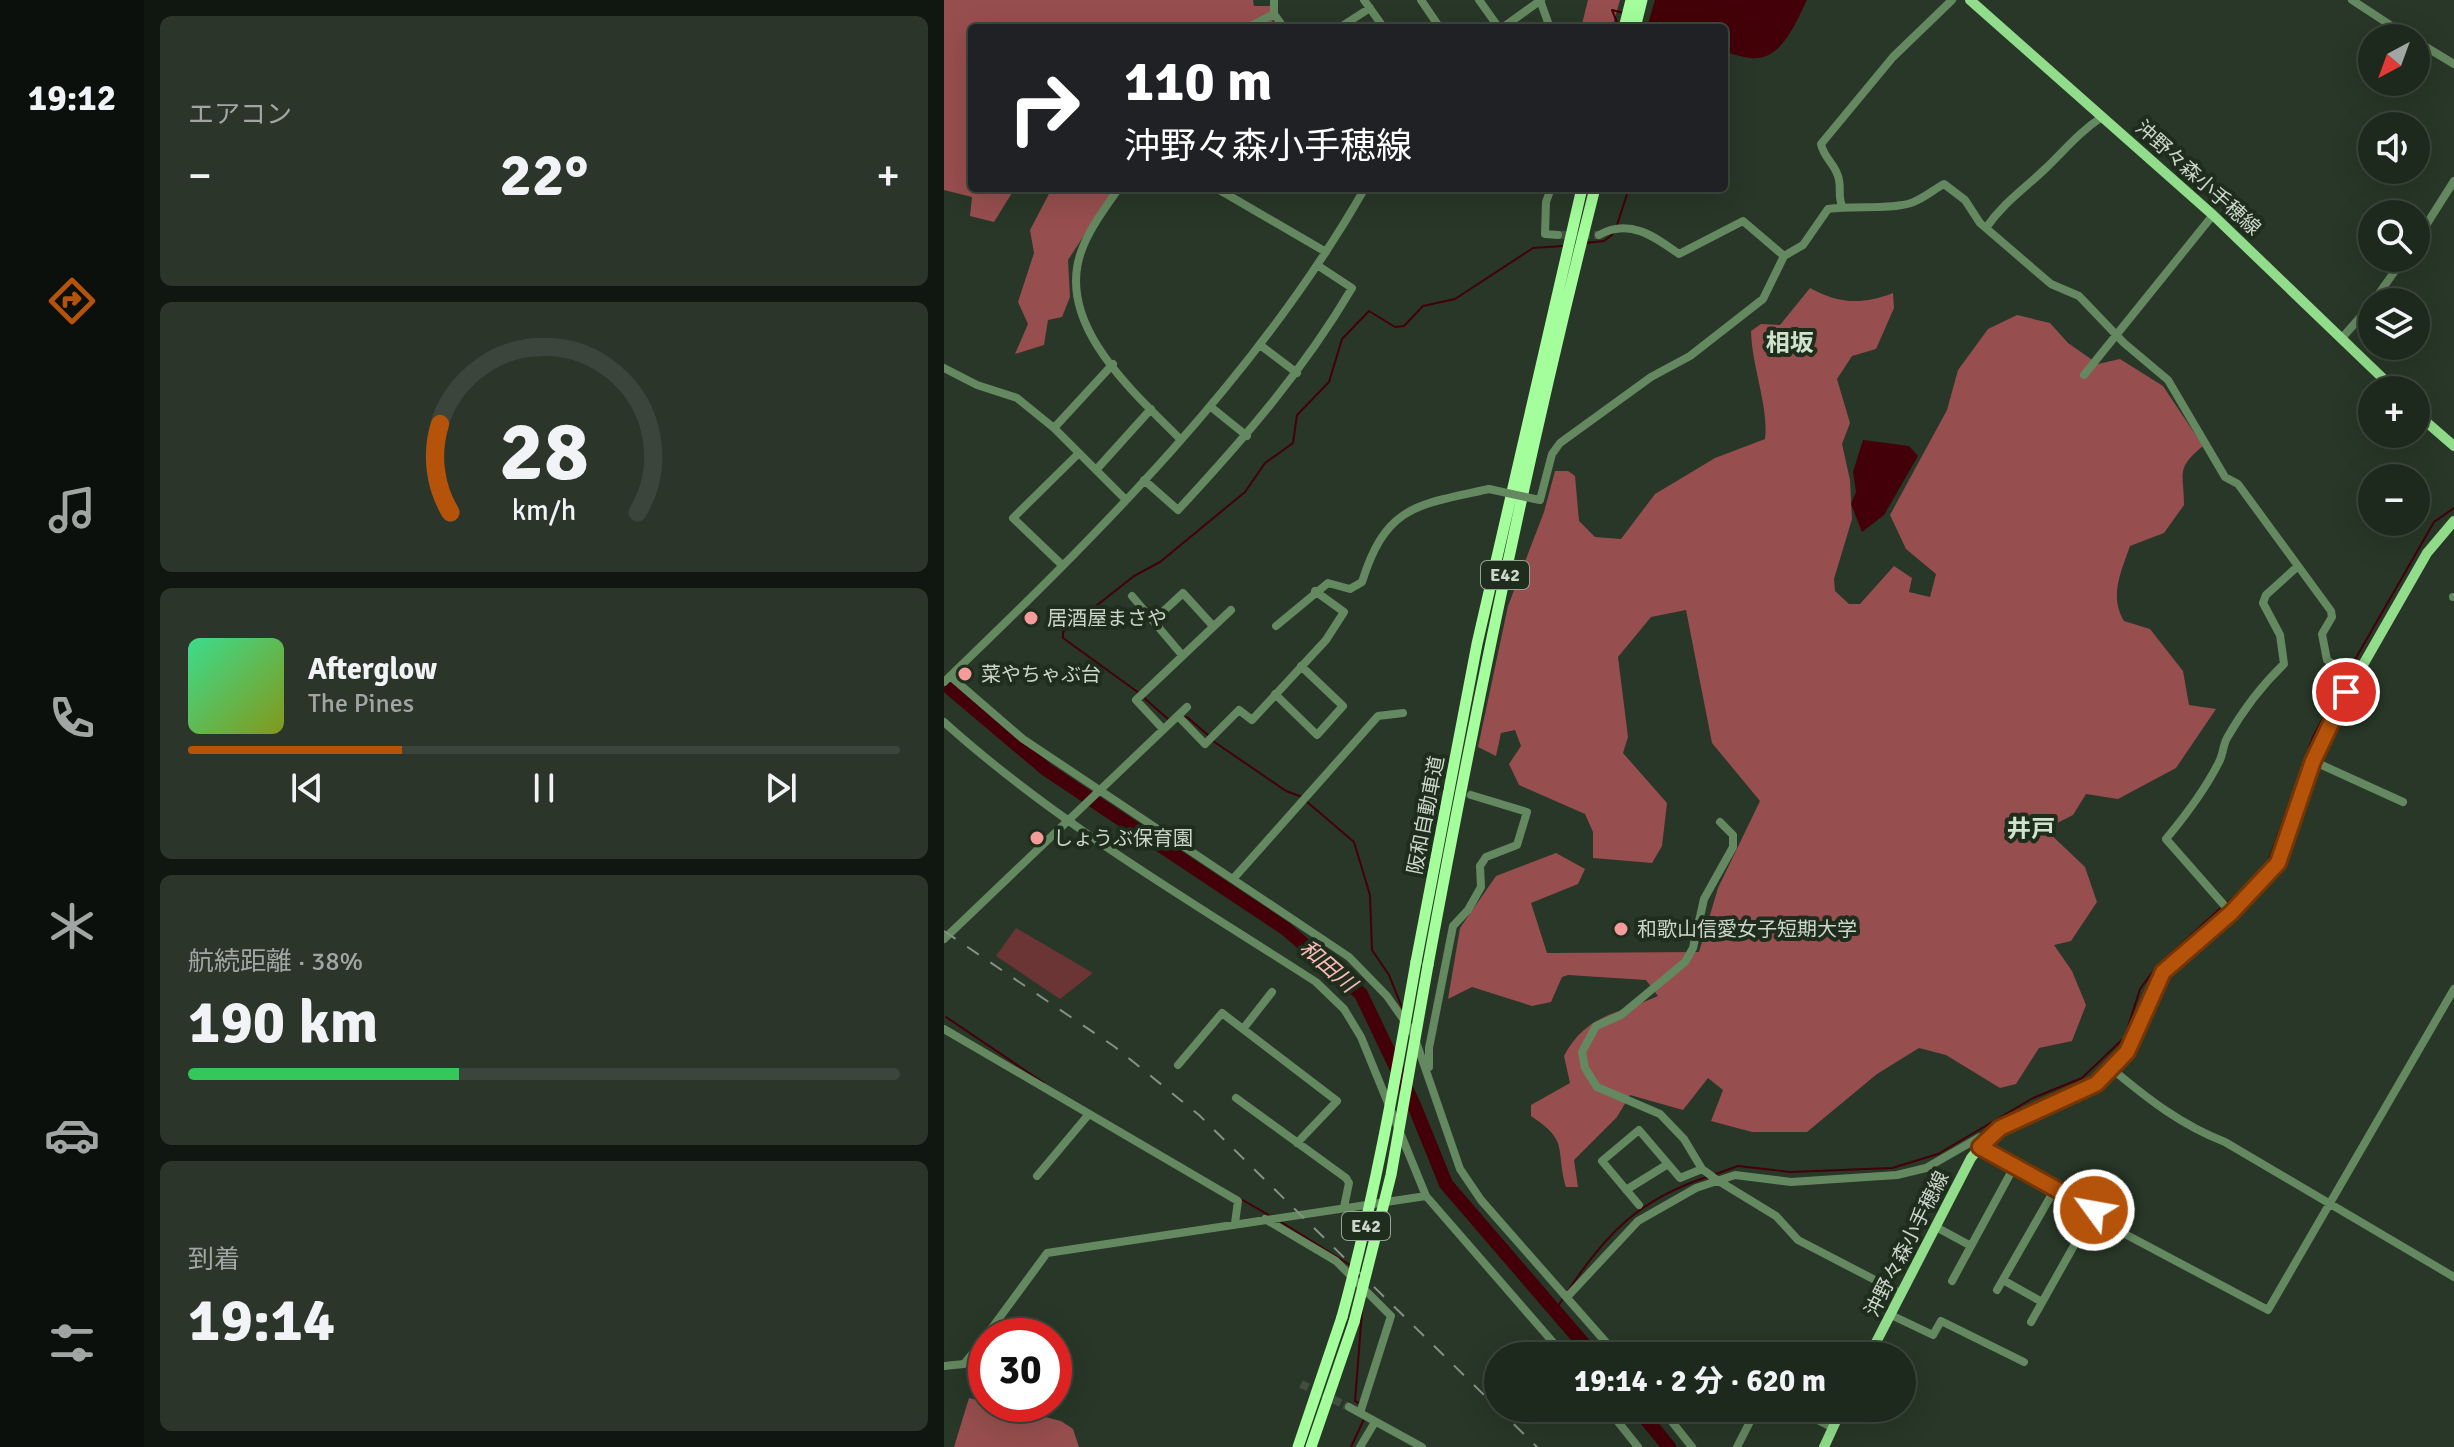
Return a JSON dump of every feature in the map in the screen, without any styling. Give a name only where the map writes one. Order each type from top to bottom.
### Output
[{"type":"highway","points":[[1625,24],[1631,0]]},
{"type":"highway","points":[[1636,24],[1642,0]]},
{"type":"highway","name":"阪和自動車道","points":[[1311,1447],[1354,1322],[1391,1175],[1422,964],[1480,630],[1581,192]]},
{"type":"highway","name":"阪和自動車道","points":[[1298,1447],[1342,1317],[1383,1149],[1521,501],[1594,192]]},
{"type":"main road","name":"沖野々森小手穂線","points":[[1970,0],[2213,215],[2380,376]]},
{"type":"main road","points":[[2430,425],[2454,446]]},
{"type":"main road","name":"沖野々森小手穂線","points":[[1877,1342],[1936,1227],[1988,1137],[2000,1128],[2078,1093],[2112,1069],[2135,1040],[2155,983],[2163,972],[2231,913],[2278,863],[2313,761],[2354,678],[2427,553],[2454,521]]},
{"type":"main road","points":[[1824,1447],[1836,1422]]},
{"type":"street","points":[[1274,0],[1274,14],[1281,24]]},
{"type":"street","points":[[1421,0],[1437,24]]},
{"type":"street","points":[[1479,0],[1497,24]]},
{"type":"street","points":[[1506,24],[1540,0],[1549,24]]},
{"type":"street","points":[[1842,206],[1838,197],[1839,179],[1824,156],[1821,144],[1893,57],[1952,0]]},
{"type":"street","points":[[2352,0],[2389,24]]},
{"type":"street","points":[[1344,24],[1367,4],[1381,24]]},
{"type":"street","points":[[1255,24],[1274,14]]},
{"type":"street","points":[[2430,49],[2454,64]]},
{"type":"street","points":[[1986,228],[2012,195],[2032,181],[2066,145],[2102,117]]},
{"type":"street","points":[[2430,219],[2454,181]]},
{"type":"street","points":[[1276,626],[1328,583],[1350,589],[1362,582],[1373,547],[1396,518],[1420,504],[1489,489],[1540,500],[1552,454],[1560,443],[1651,377],[1690,356],[1763,299],[1784,256],[1803,245],[1828,209],[1895,206],[1914,202],[1944,184],[1965,200],[1986,228],[2051,284],[2079,296],[2115,334],[2168,380],[2225,477],[2238,484],[2331,611],[2332,617],[2322,634],[2327,660],[2354,678]]},
{"type":"street","points":[[1117,192],[1080,254],[1077,294],[1083,320],[1113,364],[1181,440]]},
{"type":"street","points":[[1223,192],[1326,252]]},
{"type":"street","points":[[1360,192],[1317,265],[1211,407],[1144,480],[947,679],[1023,739],[1098,791],[1349,957],[1387,996],[1413,1033],[1460,1169],[1481,1200],[1606,1342]]},
{"type":"street","points":[[1550,192],[1546,202],[1545,234],[1558,235]]},
{"type":"street","points":[[2084,375],[2213,215]]},
{"type":"street","points":[[1599,235],[1613,227],[1647,231],[1679,254],[1743,221],[1784,256]]},
{"type":"street","points":[[1144,480],[1178,510],[1247,436],[1317,348],[1352,288],[1317,265]]},
{"type":"street","points":[[2341,339],[2358,319]]},
{"type":"street","points":[[1260,345],[1297,373]]},
{"type":"street","points":[[1054,428],[1113,364]]},
{"type":"street","points":[[944,368],[977,385],[1017,398],[1054,428],[1125,499]]},
{"type":"street","points":[[1211,407],[1247,436]]},
{"type":"street","points":[[1096,470],[1151,409]]},
{"type":"street","points":[[1061,564],[1013,518],[1079,453]]},
{"type":"street","points":[[2231,913],[2166,839],[2190,811],[2191,802],[2221,760],[2226,739],[2257,689],[2284,664],[2280,635],[2263,603],[2266,595],[2298,566]]},
{"type":"street","points":[[1178,716],[1205,744],[1239,710],[1252,720],[1326,640],[1344,612],[1315,591]]},
{"type":"street","points":[[1153,621],[1183,593],[1213,626]]},
{"type":"street","points":[[1132,596],[1182,655]]},
{"type":"street","points":[[1163,729],[1136,700],[1231,610]]},
{"type":"street","points":[[1275,694],[1317,735],[1343,706],[1301,666]]},
{"type":"street","points":[[944,939],[1187,707]]},
{"type":"street","points":[[1233,879],[1378,716],[1403,713]]},
{"type":"street","points":[[944,722],[979,753],[1070,819],[1316,982],[1344,1009],[1373,1062],[1426,1196],[1553,1342]]},
{"type":"street","points":[[2313,761],[2403,802]]},
{"type":"street","points":[[1429,1072],[1429,1048],[1453,926],[1468,910],[1481,887],[1480,866],[1486,857],[1517,845],[1527,812],[1471,795]]},
{"type":"street","points":[[1720,822],[1733,835],[1733,847],[1704,899],[1693,948],[1685,962],[1621,1015],[1596,1026],[1582,1052],[1585,1068],[1597,1087],[1660,1114],[1684,1139],[1702,1169],[1776,1216],[1798,1240],[1902,1294]]},
{"type":"street","points":[[1980,1147],[2056,1187],[2125,1234],[2268,1310],[2454,989]]},
{"type":"street","points":[[1243,1029],[1272,992]]},
{"type":"street","points":[[1178,1065],[1222,1013],[1337,1101],[1297,1143]]},
{"type":"street","points":[[944,1029],[1238,1201],[1235,1223]]},
{"type":"street","points":[[2112,1069],[2181,1122],[2225,1142],[2454,1277]]},
{"type":"street","points":[[1236,1098],[1346,1178],[1349,1183],[1344,1207]]},
{"type":"street","points":[[1037,1176],[1089,1114]]},
{"type":"street","points":[[1639,1205],[1602,1161],[1639,1130],[1680,1178],[1702,1169]]},
{"type":"street","points":[[1568,1296],[1638,1221],[1696,1188],[1717,1180],[1735,1175],[1791,1182],[1897,1175],[1926,1168],[1980,1137],[1988,1137]]},
{"type":"street","points":[[1626,1190],[1668,1164]]},
{"type":"street","points":[[1952,1281],[2015,1165]]},
{"type":"street","points":[[1997,1290],[2056,1187]]},
{"type":"street","points":[[999,1318],[1047,1253],[1426,1196]]},
{"type":"street","points":[[2031,1322],[2094,1210]]},
{"type":"street","points":[[1265,1218],[1336,1261],[1391,1316],[1360,1413]]},
{"type":"street","points":[[1936,1227],[1971,1246]]},
{"type":"street","points":[[2003,1280],[2042,1302]]},
{"type":"street","points":[[1891,1315],[1933,1335],[1941,1321],[2024,1362]]},
{"type":"street","points":[[944,1366],[964,1364],[968,1359]]},
{"type":"street","points":[[1349,1407],[1410,1444],[1422,1447]]},
{"type":"street","points":[[1360,1447],[1375,1422]]},
{"type":"street","points":[[1618,1422],[1638,1447]]},
{"type":"street","points":[[1672,1422],[1692,1447]]},
{"type":"street","points":[[1737,1447],[1750,1422]]},
{"type":"street","points":[[1824,1422],[1833,1428]]},
{"type":"shaded area","points":[[944,0],[1253,0],[1254,6],[1270,6],[1272,24],[968,24],[968,192],[1013,192],[994,222],[970,216],[972,197],[944,190]]},
{"type":"shaded area","points":[[1588,0],[1620,0],[1613,24],[1582,24]]},
{"type":"shaded area","points":[[1655,0],[1807,0],[1782,44],[1766,56],[1753,58],[1728,53],[1728,24],[1648,24]]},
{"type":"shaded area","points":[[1050,192],[1112,192],[1068,260],[1070,297],[1062,317],[1048,320],[1044,345],[1015,354],[1028,324],[1018,302],[1034,253],[1030,230]]},
{"type":"shaded area","points":[[1810,288],[1851,301],[1871,300],[1893,293],[1894,308],[1876,349],[1852,356],[1837,379],[1850,423],[1842,444],[1850,480],[1852,519],[1834,579],[1835,591],[1849,604],[1860,604],[1894,566],[1912,578],[1909,592],[1930,597],[1936,574],[1906,549],[1890,515],[1947,410],[1958,370],[1988,329],[2017,315],[2050,323],[2068,343],[2098,364],[2120,359],[2163,386],[2203,446],[2185,466],[2184,505],[2164,533],[2130,546],[2118,584],[2117,602],[2124,621],[2150,629],[2183,671],[2189,705],[2216,709],[2176,768],[2118,799],[2086,794],[2073,815],[2045,829],[2085,867],[2097,902],[2071,941],[2054,945],[2072,971],[2086,1005],[2072,1041],[2039,1048],[2016,1084],[2000,1088],[1946,1055],[1919,1048],[1877,1074],[1807,1132],[1752,1132],[1711,1121],[1723,1090],[1708,1078],[1683,1110],[1630,1095],[1617,1117],[1574,1160],[1578,1187],[1566,1187],[1559,1147],[1551,1133],[1531,1116],[1531,1105],[1570,1083],[1564,1056],[1583,1031],[1605,1017],[1658,996],[1646,980],[1568,975],[1562,977],[1551,1002],[1532,1006],[1472,987],[1448,999],[1460,928],[1496,876],[1556,853],[1585,869],[1578,884],[1531,903],[1547,953],[1699,952],[1718,888],[1760,801],[1712,743],[1686,610],[1651,617],[1618,657],[1628,737],[1623,753],[1667,803],[1662,846],[1652,863],[1593,858],[1593,832],[1585,814],[1519,785],[1509,764],[1521,746],[1515,730],[1501,733],[1496,756],[1478,747],[1508,606],[1544,512],[1555,471],[1568,471],[1575,476],[1579,521],[1595,537],[1621,539],[1655,494],[1715,458],[1765,439],[1765,414],[1751,331],[1761,324],[1780,325]]},
{"type":"shaded area","points":[[1863,440],[1909,446],[1918,456],[1884,515],[1862,532],[1851,504],[1856,492],[1853,472]]},
{"type":"shaded area","points":[[1016,928],[1093,973],[1060,999],[996,956]]},
{"type":"shaded area","points":[[968,1401],[968,1422],[1062,1422],[1073,1429],[1079,1447],[954,1447]]},
{"type":"waterway","points":[[1618,24],[1612,10],[1624,13]]},
{"type":"waterway","points":[[1617,225],[1628,192]]},
{"type":"waterway","points":[[1585,243],[1604,241],[1613,234]]},
{"type":"waterway","points":[[1139,693],[1063,638],[1063,632],[1134,576],[1160,562],[1245,492],[1265,463],[1293,443],[1297,415],[1329,382],[1342,339],[1369,311],[1395,327],[1404,326],[1423,306],[1455,299],[1533,248],[1563,246]]},
{"type":"waterway","points":[[2349,670],[2434,522],[2454,508]]},
{"type":"waterway","points":[[2227,903],[2266,868],[2313,737],[2346,675]]},
{"type":"waterway","name":"和田川","points":[[944,683],[1047,770],[1286,929],[1361,994],[1414,1105],[1446,1184],[1582,1342]]},
{"type":"waterway","points":[[1143,697],[1168,719]]},
{"type":"waterway","points":[[1182,718],[1187,717],[1209,736]]},
{"type":"waterway","points":[[1213,741],[1286,791],[1302,797]]},
{"type":"waterway","points":[[1306,801],[1354,842],[1370,895],[1372,950],[1389,975],[1403,1010]]},
{"type":"waterway","points":[[1713,1175],[1738,1166],[1790,1172],[1892,1168],[1938,1154],[2033,1098],[2082,1078],[2125,1037],[2140,989],[2157,966],[2222,907]]},
{"type":"waterway","points":[[946,1017],[1044,1083]]},
{"type":"waterway","points":[[1568,1291],[1596,1252],[1627,1220],[1662,1196],[1707,1177]]},
{"type":"waterway","points":[[1239,1198],[1272,1217]]},
{"type":"waterway","points":[[1281,1222],[1350,1265]]},
{"type":"waterway","points":[[1556,1309],[1564,1297]]},
{"type":"waterway","points":[[1359,1403],[1355,1401],[1362,1312]]},
{"type":"waterway","points":[[1351,1447],[1364,1419]]},
{"type":"waterway","name":"和田川","points":[[1648,1422],[1669,1447]]},
{"type":"tunnel","points":[[1558,235],[1599,235]]},
{"type":"tunnel","points":[[1436,775],[1471,795]]},
{"type":"tunnel","points":[[1301,1384],[1349,1407]]},
{"type":"railway","points":[[944,931],[1115,1047],[1199,1115],[1537,1447]]},
{"type":"place","name":"居酒屋まさや","points":[[1031,618]]},
{"type":"place","name":"菜やちゃぶ台","points":[[965,674]]},
{"type":"place","name":"しょうぶ保育園","points":[[1037,838]]},
{"type":"place","name":"和歌山信愛女子短期大学","points":[[1621,929]]},
{"type":"district","name":"相坂","points":[[1790,343]]},
{"type":"district","name":"井戸","points":[[2031,829]]},
{"type":"route","points":[[2094,1210],[2083,1201],[1980,1147],[2000,1128],[2096,1084],[2127,1052],[2143,1024],[2155,983],[2163,972],[2231,913],[2278,863],[2324,733],[2346,692]]}]
